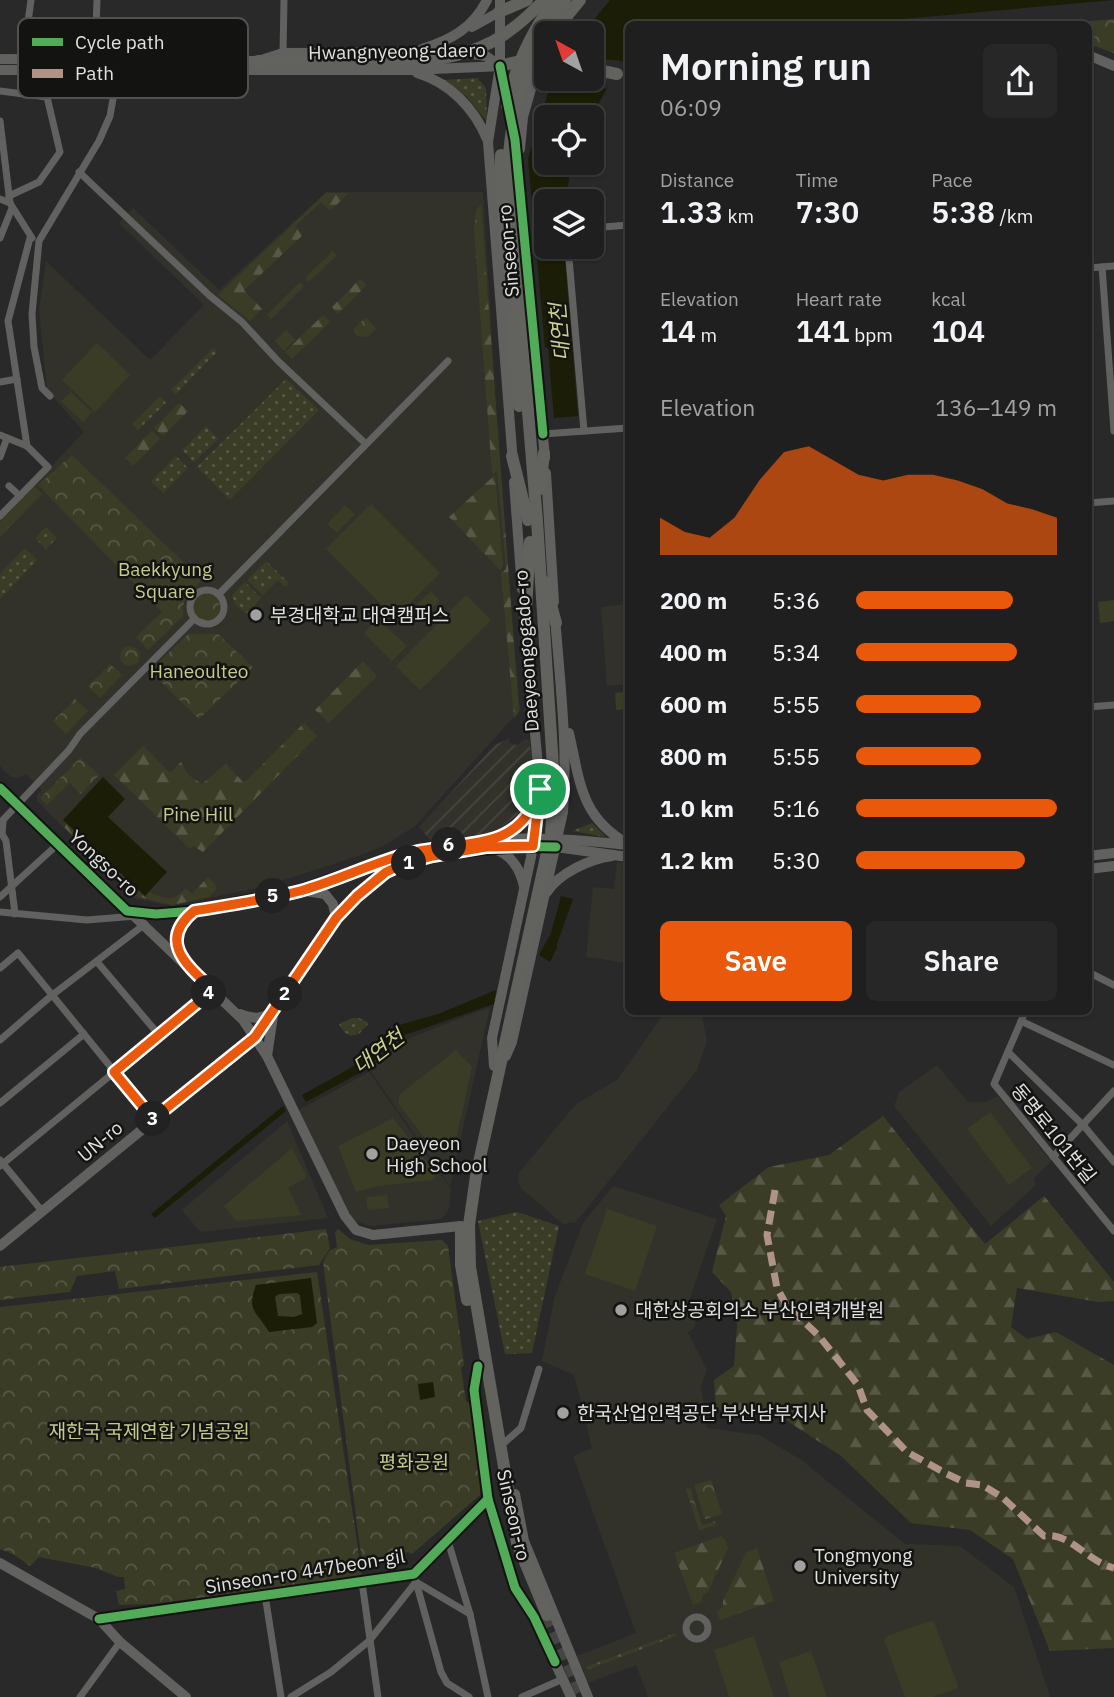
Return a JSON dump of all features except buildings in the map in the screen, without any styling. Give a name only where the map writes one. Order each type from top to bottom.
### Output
[{"type":"highway","points":[[499,6],[527,0]]},
{"type":"highway","points":[[258,61],[450,57],[489,45],[512,30],[544,0]]},
{"type":"highway","points":[[540,625],[510,251],[500,176],[506,112],[517,65],[555,0]]},
{"type":"highway","points":[[510,251],[508,168],[516,101],[533,51],[565,0]]},
{"type":"highway","points":[[564,21],[580,0]]},
{"type":"highway","points":[[500,66],[524,60],[534,51]]},
{"type":"highway","points":[[604,72],[622,75]]},
{"type":"highway","points":[[533,520],[544,453]]},
{"type":"highway","points":[[512,456],[533,520]]},
{"type":"highway","points":[[534,555],[540,625]]},
{"type":"highway","name":"Daeyeongogado-ro","points":[[497,1066],[544,833],[547,783],[540,625]]},
{"type":"highway","points":[[481,1365],[461,1265],[461,1226],[465,1194],[497,1066]]},
{"type":"highway","points":[[481,1365],[470,1267],[469,1225],[497,1066]]},
{"type":"highway","name":"Sinseon-ro","points":[[481,1365],[511,1545],[544,1616]]},
{"type":"main road","points":[[461,33],[474,21],[487,0]]},
{"type":"main road","points":[[411,52],[448,40],[499,6]]},
{"type":"main road","points":[[499,6],[500,66],[534,68]]},
{"type":"main road","name":"Hwangnyeong-daero","points":[[248,61],[258,61],[283,53],[442,52],[486,56],[500,66]]},
{"type":"main road","points":[[442,52],[452,57],[452,62],[443,68]]},
{"type":"main road","name":"Hwangnyeong-daero","points":[[0,57],[18,62]]},
{"type":"main road","points":[[1092,57],[1114,66]]},
{"type":"main road","name":"Hwangnyeong-daero","points":[[0,70],[18,64]]},
{"type":"main road","points":[[0,75],[18,64]]},
{"type":"main road","name":"Hwangnyeong-daero","points":[[248,71],[410,70],[500,66]]},
{"type":"main road","name":"Sinseon-ro","points":[[500,66],[488,142],[512,456],[540,625]]},
{"type":"main road","name":"Sinseon-ro","points":[[500,66],[515,140],[543,434],[540,625]]},
{"type":"main road","points":[[410,70],[434,78],[458,95],[480,122],[488,142]]},
{"type":"main road","points":[[518,170],[523,117],[534,89]]},
{"type":"main road","points":[[540,625],[564,711],[580,788],[588,806],[625,848]]},
{"type":"main road","points":[[497,1066],[492,1038],[524,890],[540,789],[540,625]]},
{"type":"main road","points":[[497,1066],[512,1042],[545,896],[565,784],[564,711]]},
{"type":"main road","name":"Yongso-ro","points":[[0,788],[132,913],[156,915],[194,911],[298,891],[406,854],[443,846],[554,842]]},
{"type":"main road","points":[[524,890],[522,878],[511,859],[490,843],[524,820],[536,803],[540,789]]},
{"type":"main road","points":[[554,842],[569,848],[625,851]]},
{"type":"main road","points":[[554,842],[625,851]]},
{"type":"main road","name":"Yongso-ro","points":[[336,918],[386,872],[406,863],[490,843]]},
{"type":"main road","points":[[569,848],[585,864]]},
{"type":"main road","points":[[545,896],[551,886],[585,864],[625,852]]},
{"type":"main road","points":[[1092,856],[1114,853]]},
{"type":"main road","points":[[1092,869],[1114,866]]},
{"type":"main road","points":[[267,1056],[273,1012],[336,918],[333,904],[325,894],[298,891]]},
{"type":"main road","points":[[183,961],[177,948],[177,939],[184,919],[194,911]]},
{"type":"main road","points":[[132,913],[236,1012],[255,1037],[288,1097],[345,1216],[356,1230],[373,1236],[461,1226]]},
{"type":"main road","points":[[236,1012],[262,1018],[273,1012]]},
{"type":"main road","name":"UN-ro","points":[[0,1246],[255,1037],[273,1012]]},
{"type":"main road","points":[[481,1365],[495,1386],[524,1541],[588,1697]]},
{"type":"main road","name":"Sinseon-ro","points":[[481,1365],[474,1390],[488,1499],[515,1588],[534,1618],[571,1697]]},
{"type":"main road","points":[[0,1563],[99,1619],[120,1642],[186,1697]]},
{"type":"street","points":[[28,18],[31,0]]},
{"type":"street","points":[[96,18],[97,0]]},
{"type":"street","points":[[283,53],[284,0]]},
{"type":"street","points":[[0,91],[18,93]]},
{"type":"street","points":[[0,238],[10,202],[39,182],[60,152],[47,98]]},
{"type":"street","points":[[50,396],[42,388],[34,347],[32,314],[39,241],[99,141],[110,116],[113,98]]},
{"type":"street","points":[[0,121],[10,202],[30,238],[39,241]]},
{"type":"street","points":[[79,172],[210,296],[242,322],[366,444]]},
{"type":"street","points":[[0,199],[10,202]]},
{"type":"street","points":[[604,227],[625,225]]},
{"type":"street","points":[[27,446],[8,321],[30,238]]},
{"type":"street","points":[[569,259],[584,431]]},
{"type":"street","points":[[1092,268],[1114,266]]},
{"type":"street","points":[[1102,267],[1114,431]]},
{"type":"street","points":[[0,317],[8,321]]},
{"type":"street","points":[[219,594],[448,361]]},
{"type":"street","points":[[0,382],[17,379]]},
{"type":"street","points":[[543,434],[625,428]]},
{"type":"street","points":[[0,457],[4,437],[27,446],[48,467],[1,512]]},
{"type":"street","points":[[9,486],[20,496]]},
{"type":"street","points":[[1092,503],[1114,501]]},
{"type":"street","points":[[205,589],[219,594],[225,606],[219,619],[206,624],[194,619],[190,604],[195,593],[205,589]]},
{"type":"street","points":[[15,914],[10,866],[1,822],[69,750],[80,734],[194,619]]},
{"type":"street","points":[[1092,707],[1114,705]]},
{"type":"street","points":[[0,897],[58,844]]},
{"type":"street","points":[[0,912],[87,920],[132,913]]},
{"type":"street","points":[[0,1040],[51,996],[145,924]]},
{"type":"street","points":[[0,968],[18,953],[153,1119]]},
{"type":"street","points":[[98,962],[159,1035]]},
{"type":"street","points":[[1092,974],[1114,985]]},
{"type":"street","points":[[42,1211],[1,1163],[213,990]]},
{"type":"street","name":"동명로101번길","points":[[1024,1015],[993,1084],[1114,1231]]},
{"type":"street","points":[[1021,1021],[1114,1065]]},
{"type":"street","points":[[0,1103],[84,1034]]},
{"type":"street","points":[[1008,1052],[1083,1125],[1114,1161]]},
{"type":"street","points":[[1053,1157],[1114,1091]]},
{"type":"street","points":[[505,1442],[521,1428],[539,1369]]},
{"type":"street","name":"Sinseon-ro 447beon-gil","points":[[99,1619],[362,1581],[415,1578],[488,1499]]},
{"type":"street","points":[[448,1541],[470,1614],[488,1697]]},
{"type":"street","points":[[415,1578],[470,1614]]},
{"type":"street","points":[[292,1697],[331,1672],[369,1642],[415,1578]]},
{"type":"street","points":[[415,1578],[441,1672],[447,1683],[469,1697]]},
{"type":"street","points":[[362,1581],[377,1697]]},
{"type":"street","points":[[265,1595],[281,1697]]},
{"type":"street","points":[[80,1697],[120,1642]]},
{"type":"street","points":[[522,1697],[563,1679]]},
{"type":"shaded area","name":"부경대학교 대연캠퍼스","points":[[326,192],[483,192],[501,490],[520,710],[415,826],[389,843],[364,854],[266,886],[172,906],[134,898],[37,801],[37,795],[42,790],[26,774],[19,778],[11,777],[0,766],[0,520],[84,432],[47,390],[39,309],[46,261],[150,360],[204,305],[119,223],[133,208],[219,290]]},
{"type":"shaded area","points":[[625,604],[625,684],[607,686],[601,607]]},
{"type":"shaded area","points":[[510,738],[508,743],[517,745],[525,739],[529,740],[536,784],[534,796],[520,813],[495,832],[433,843],[419,827],[495,745]]},
{"type":"shaded area","points":[[617,862],[625,863],[625,963],[586,957],[593,887],[614,889]]},
{"type":"shaded area","points":[[490,1007],[450,1186],[370,1070],[399,1042]]},
{"type":"shaded area","points":[[702,1015],[707,1041],[697,1070],[576,1222],[563,1224],[521,1188],[519,1173],[575,1105],[618,1079],[662,1016]]},
{"type":"shaded area","points":[[937,1065],[968,1102],[985,1102],[998,1096],[1051,1161],[1034,1178],[1036,1185],[991,1226],[894,1106],[899,1092]]},
{"type":"shaded area","name":"Daeyeon High School","points":[[369,1072],[451,1189],[449,1209],[442,1219],[370,1226],[355,1221],[345,1211],[297,1111]]},
{"type":"shaded area","points":[[287,1121],[328,1218],[200,1232],[182,1210]]},
{"type":"shaded area","name":"Tongmyong University","points":[[613,1186],[717,1219],[687,1307],[696,1318],[695,1327],[688,1333],[707,1370],[701,1386],[707,1428],[759,1435],[800,1459],[905,1544],[960,1546],[1014,1587],[1050,1697],[648,1697],[636,1665],[588,1683],[577,1656],[636,1633],[573,1456],[592,1448],[574,1375],[542,1361],[555,1296],[583,1223]]},
{"type":"green space","points":[[1114,19],[1114,53],[1092,45],[1092,21],[1090,21]]},
{"type":"green space","points":[[477,78],[486,88],[487,122],[467,97],[443,80]]},
{"type":"green space","points":[[326,193],[349,193],[330,211],[321,202],[295,226],[303,235],[244,290],[262,309],[250,321],[218,295]]},
{"type":"green space","points":[[481,205],[519,712],[514,718],[501,573],[506,569],[497,471],[492,474],[474,231],[476,210]]},
{"type":"green space","points":[[333,251],[337,255],[309,282],[305,278]]},
{"type":"green space","points":[[360,279],[367,285],[338,314],[332,307]]},
{"type":"green space","points":[[300,282],[304,286],[271,319],[267,315]]},
{"type":"green space","points":[[323,315],[330,322],[292,359],[285,352]]},
{"type":"green space","points":[[366,317],[376,329],[368,337],[357,336],[353,330]]},
{"type":"green space","points":[[286,330],[295,339],[284,351],[275,341]]},
{"type":"green space","points":[[97,343],[130,375],[95,412],[62,380]]},
{"type":"green space","points":[[213,348],[217,352],[176,394],[171,390]]},
{"type":"green space","points":[[286,379],[319,410],[230,500],[197,467]]},
{"type":"green space","points":[[71,392],[92,412],[83,422],[61,401]]},
{"type":"green space","points":[[160,396],[166,403],[138,430],[132,424]]},
{"type":"green space","points":[[179,403],[188,411],[163,436],[154,428]]},
{"type":"green space","points":[[206,426],[218,439],[194,462],[182,450]]},
{"type":"green space","points":[[152,430],[160,439],[133,466],[125,458]]},
{"type":"green space","name":"Baekkyung Square","points":[[72,455],[202,580],[185,600],[183,616],[148,650],[136,637],[162,612],[38,485]]},
{"type":"green space","points":[[176,456],[188,468],[163,493],[151,481]]},
{"type":"green space","points":[[495,475],[503,566],[500,570],[449,517]]},
{"type":"green space","points":[[34,486],[42,494],[0,537],[0,522]]},
{"type":"green space","points":[[371,504],[440,573],[395,618],[326,549]]},
{"type":"green space","points":[[345,505],[355,514],[337,533],[327,524]]},
{"type":"green space","points":[[46,527],[57,538],[46,549],[35,538]]},
{"type":"green space","points":[[25,548],[37,560],[0,599],[0,574]]},
{"type":"green space","points":[[266,561],[289,583],[285,587],[278,580],[263,595],[247,580]]},
{"type":"green space","points":[[245,582],[261,598],[246,614],[235,604],[232,595]]},
{"type":"green space","points":[[431,591],[440,601],[421,619],[412,609]]},
{"type":"green space","points":[[206,593],[216,597],[220,607],[216,617],[206,621],[196,617],[192,607],[196,597]]},
{"type":"green space","points":[[466,595],[491,620],[420,690],[396,666]]},
{"type":"green space","points":[[1114,600],[1114,621],[1100,623],[1098,602]]},
{"type":"green space","points":[[378,619],[407,646],[392,661],[364,633]]},
{"type":"green space","name":"Haneoulteo","points":[[188,634],[218,634],[253,667],[199,719],[150,671]]},
{"type":"green space","points":[[130,646],[137,649],[140,656],[137,663],[130,666],[123,663],[120,656],[123,649]]},
{"type":"green space","points":[[363,661],[377,676],[329,723],[315,710]]},
{"type":"green space","points":[[110,664],[122,675],[100,698],[88,686]]},
{"type":"green space","points":[[625,691],[625,709],[616,710],[615,693]]},
{"type":"green space","points":[[75,699],[88,711],[66,734],[53,721]]},
{"type":"green space","name":"Pine Hill","points":[[304,723],[317,736],[203,852],[193,846],[190,849],[114,775],[143,746],[170,773],[181,762],[188,775],[202,784],[226,764],[244,783]]},
{"type":"green space","points":[[80,758],[99,775],[81,794],[70,783],[47,805],[40,798]]},
{"type":"green space","points":[[592,823],[606,837],[572,831]]},
{"type":"green space","points":[[66,824],[145,897],[149,892],[173,898],[186,888],[192,894],[208,877],[215,884],[216,890],[209,897],[172,905],[135,896],[64,827]]},
{"type":"green space","points":[[352,1018],[369,1023],[359,1034],[351,1036],[344,1032],[339,1024]]},
{"type":"green space","points":[[456,1050],[472,1067],[457,1135],[436,1152],[399,1105],[399,1095]]},
{"type":"green space","points":[[990,1112],[1032,1168],[1009,1185],[967,1129]]},
{"type":"green space","points":[[883,1116],[985,1244],[1044,1196],[1114,1282],[1114,1301],[1098,1302],[1017,1288],[1011,1327],[1027,1339],[1056,1332],[1114,1365],[1114,1648],[1050,1651],[1013,1559],[970,1530],[911,1523],[841,1456],[772,1411],[716,1410],[714,1380],[734,1366],[737,1325],[731,1292],[712,1272],[726,1216],[719,1205],[769,1167],[829,1155]]},
{"type":"green space","points":[[393,1118],[437,1175],[433,1180],[378,1186],[356,1192],[338,1146]]},
{"type":"green space","points":[[292,1148],[307,1177],[288,1188],[301,1215],[236,1221],[224,1206]]},
{"type":"green space","points":[[387,1195],[389,1208],[368,1210],[366,1197]]},
{"type":"green space","points":[[607,1209],[657,1226],[635,1291],[585,1274]]},
{"type":"green space","points":[[517,1212],[559,1226],[532,1353],[505,1354],[478,1221]]},
{"type":"green space","points":[[326,1229],[330,1248],[319,1265],[119,1289],[115,1271],[77,1276],[70,1292],[0,1300],[0,1267]]},
{"type":"green space","name":"평화공원","points":[[338,1229],[350,1239],[368,1245],[442,1240],[448,1246],[464,1365],[461,1368],[466,1402],[470,1403],[482,1477],[480,1495],[412,1554],[408,1552],[362,1562],[323,1262],[329,1251],[337,1247],[335,1233]]},
{"type":"green space","name":"재한국 국제연합 기념공원","points":[[317,1272],[362,1576],[153,1604],[119,1605],[116,1591],[125,1589],[124,1577],[96,1568],[39,1557],[30,1566],[0,1549],[0,1307]]},
{"type":"green space","points":[[711,1480],[722,1514],[705,1519],[694,1485]]},
{"type":"green space","points":[[690,1488],[702,1525],[716,1521],[716,1525],[699,1530],[686,1489]]},
{"type":"green space","points":[[721,1536],[728,1548],[708,1592],[703,1595],[700,1603],[693,1604],[674,1553]]},
{"type":"green space","points":[[757,1548],[774,1601],[720,1620],[717,1612],[723,1607],[723,1600],[746,1553]]},
{"type":"green space","points":[[930,1621],[934,1622],[958,1686],[933,1697],[905,1697],[884,1640],[887,1636]]},
{"type":"green space","points":[[675,1633],[676,1636],[587,1670],[586,1667]]},
{"type":"green space","points":[[754,1636],[774,1697],[729,1697],[714,1650]]},
{"type":"green space","points":[[811,1651],[827,1697],[790,1697],[779,1662]]},
{"type":"water","points":[[610,0],[1114,0],[880,21],[625,21],[625,59],[598,105],[544,105],[548,91],[604,91],[604,21],[593,21]]},
{"type":"water","points":[[534,139],[534,175],[570,175],[567,189],[534,189],[534,226],[528,159]]},
{"type":"water","name":"대연천","points":[[537,259],[565,259],[578,416],[554,418],[548,348],[545,348]]},
{"type":"water","points":[[103,777],[125,799],[108,817],[167,872],[145,896],[63,820]]},
{"type":"water","points":[[561,896],[573,899],[550,962],[539,955],[551,933]]},
{"type":"water","name":"대연천","points":[[496,990],[494,1004],[396,1038],[365,1070],[306,1102],[302,1095],[349,1069],[369,1054],[396,1026],[438,1014]]},
{"type":"water","points":[[283,1106],[286,1111],[155,1218],[151,1214]]},
{"type":"water","points":[[311,1278],[317,1323],[312,1327],[269,1332],[254,1311],[252,1301],[256,1285]],"holes":[[[279,1294],[300,1295],[302,1314],[294,1317],[278,1316],[275,1297]]]},
{"type":"water","points":[[433,1382],[435,1397],[420,1400],[418,1384]]},
{"type":"pier","points":[[604,59],[623,61],[609,89],[604,88]]},
{"type":"tunnel","points":[[547,1615],[583,1697]]},
{"type":"marked path","points":[[775,1190],[767,1235],[777,1288],[787,1306],[819,1336],[858,1385],[867,1410],[907,1452],[966,1483],[982,1485],[1002,1497],[1044,1536],[1062,1538],[1114,1568]]},
{"type":"cycle path","points":[[500,66],[515,140],[543,434]]},
{"type":"cycle path","points":[[0,788],[127,911],[156,914],[194,911],[298,891],[406,854]]},
{"type":"cycle path","points":[[406,863],[480,850],[556,847]]},
{"type":"cycle path","points":[[273,1012],[336,918]]},
{"type":"cycle path","points":[[478,1366],[474,1390],[488,1499],[515,1588],[534,1617],[555,1662]]},
{"type":"cycle path","points":[[99,1619],[414,1574],[488,1499]]},
{"type":"place","name":"부경대학교 대연캠퍼스","points":[[256,615]]},
{"type":"place","name":"Daeyeon High School","points":[[372,1154]]},
{"type":"place","name":"대한상공회의소 부산인력개발원","points":[[621,1310]]},
{"type":"place","name":"한국산업인력공단 부산남부지사","points":[[563,1413]]},
{"type":"place","name":"Tongmyong University","points":[[800,1566]]},
{"type":"route","points":[[540,789],[533,846],[486,847],[433,856],[386,872],[336,918],[255,1037],[153,1119],[114,1072],[213,990],[183,961],[177,948],[179,930],[184,919],[194,911],[298,891],[406,854],[493,839],[504,835],[524,820],[536,803],[540,789]]}]
